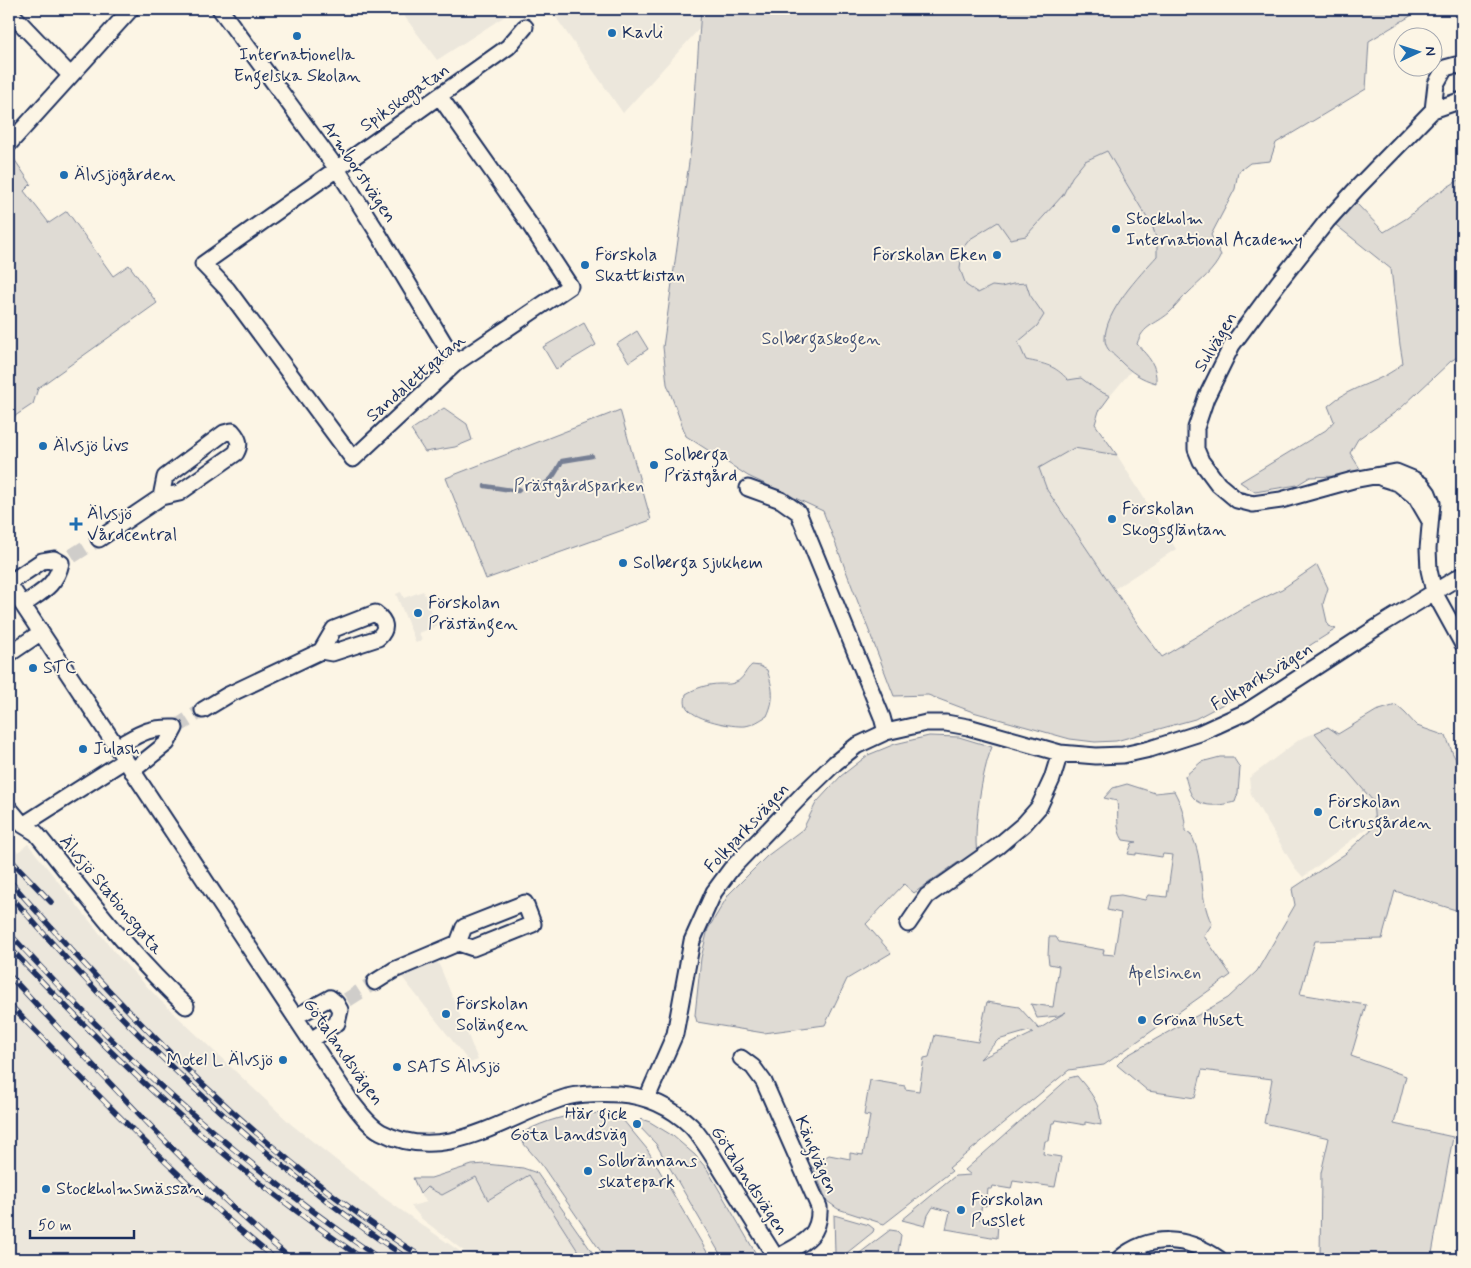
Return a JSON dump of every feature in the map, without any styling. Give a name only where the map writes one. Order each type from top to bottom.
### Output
[{"type":"street","points":[[9,144],[131,9]]},
{"type":"street","name":"Armborstvägen","points":[[220,9],[337,169],[456,363]]},
{"type":"street","points":[[9,11],[70,75]]},
{"type":"street","name":"Spikskogatan","points":[[203,264],[508,47],[525,27]]},
{"type":"street","points":[[1433,110],[1436,84],[1445,68],[1456,65],[1462,67]]},
{"type":"street","name":"Sandalettgatan","points":[[203,264],[227,289],[353,459],[456,363],[570,286],[530,224],[440,97]]},
{"type":"street","name":"Sulvägen","points":[[1462,100],[1433,110],[1327,221],[1232,345],[1206,398],[1196,428],[1196,449],[1201,461],[1218,484],[1237,500],[1253,504],[1266,503],[1376,476],[1398,483],[1416,497],[1430,521],[1429,570],[1434,592],[1462,643]]},
{"type":"street","points":[[99,539],[161,497],[179,493],[236,453],[240,446],[238,438],[232,432],[224,433],[165,477],[161,497]]},
{"type":"street","points":[[748,488],[782,500],[798,512],[882,717],[886,732]]},
{"type":"street","points":[[9,583],[42,561],[54,559],[67,560],[55,580],[22,605]]},
{"type":"street","name":"Folkparksvägen","points":[[647,1098],[675,1034],[692,941],[714,892],[731,869],[835,763],[856,746],[886,732],[926,723],[946,723],[968,727],[1060,753],[1096,756],[1123,755],[1158,746],[1200,733],[1230,720],[1278,692],[1462,575]]},
{"type":"street","name":"Götalandsvägen","points":[[9,583],[40,633],[350,1100],[368,1122],[380,1132],[396,1139],[416,1144],[447,1143],[477,1134],[568,1097],[596,1094],[647,1098],[661,1104],[690,1126],[719,1166],[777,1259]]},
{"type":"street","points":[[9,654],[40,633]]},
{"type":"street","points":[[203,710],[228,695],[321,651]]},
{"type":"street","points":[[23,825],[167,742],[175,728],[158,727],[148,730],[116,747]]},
{"type":"street","points":[[908,924],[927,896],[998,846],[1024,824],[1039,807],[1052,779],[1060,753]]},
{"type":"street","name":"Älvsjö Stationsgata","points":[[9,808],[23,825],[36,833],[126,944],[164,986],[186,1006]]},
{"type":"street","points":[[374,982],[394,970],[458,943]]},
{"type":"street","points":[[295,1017],[330,998],[343,1003],[337,1023],[311,1040]]},
{"type":"street","name":"Kängvägen","points":[[741,1058],[753,1067],[764,1082],[819,1207],[820,1219],[810,1237],[777,1259]]},
{"type":"street","points":[[1119,1259],[1151,1243],[1182,1241],[1196,1246],[1219,1259]]},
{"type":"shaded area","points":[[399,9],[516,9],[437,60]]},
{"type":"shaded area","name":"Kavli","points":[[550,9],[708,9],[708,19],[623,113]]},
{"type":"shaded area","points":[[1107,151],[1153,228],[1157,241],[1157,256],[1134,281],[1109,319],[1108,350],[1131,371],[1110,396],[1097,390],[1081,378],[1068,380],[1060,371],[1048,364],[1026,360],[1018,342],[1037,326],[1044,315],[1030,295],[1025,283],[1001,287],[992,286],[978,293],[966,285],[960,269],[962,249],[970,239],[998,222],[1026,236],[1063,195],[1072,177],[1085,161]]},
{"type":"shaded area","name":"Förskolan Skogsgläntan","points":[[1074,448],[1117,455],[1176,549],[1114,589],[1047,490],[1039,467]]},
{"type":"shaded area","name":"Förskolan Prästängen","points":[[423,591],[437,626],[419,633],[422,640],[416,643],[396,594],[401,592],[404,598]]},
{"type":"shaded area","name":"Förskolan Citrusgården","points":[[1315,733],[1374,801],[1375,822],[1303,877],[1295,868],[1251,795],[1249,778],[1300,739]]},
{"type":"shaded area","points":[[9,843],[18,852],[28,844],[117,955],[160,1000],[292,1125],[381,1196],[462,1253],[475,1259],[9,1259]]},
{"type":"shaded area","name":"Förskolan Solängen","points":[[436,959],[478,1060],[470,1063],[402,977]]},
{"type":"shaded area","points":[[529,1175],[583,1259],[477,1259],[422,1219],[411,1206],[427,1202],[420,1194],[427,1187],[442,1195],[476,1177],[488,1200]]},
{"type":"green space","name":"Solbergaskogen","points":[[701,9],[1422,9],[1369,41],[1366,89],[1276,143],[1270,161],[1250,163],[1238,172],[1235,189],[1211,235],[1221,255],[1218,261],[1172,311],[1146,329],[1137,344],[1149,357],[1154,366],[1156,383],[1128,369],[1110,352],[1105,343],[1106,329],[1117,306],[1157,256],[1157,241],[1153,228],[1107,151],[1085,161],[1072,177],[1063,195],[1026,236],[1010,239],[998,222],[970,239],[962,249],[960,269],[966,285],[978,293],[992,286],[1001,287],[1026,283],[1030,295],[1044,315],[1037,326],[1018,342],[1026,360],[1054,368],[1068,380],[1081,378],[1097,390],[1110,396],[1099,411],[1095,424],[1117,455],[1074,448],[1039,468],[1047,490],[1162,657],[1247,606],[1282,589],[1317,565],[1328,588],[1323,604],[1328,626],[1336,629],[1242,694],[1195,719],[1116,741],[1095,742],[1070,739],[973,712],[928,695],[894,696],[823,511],[748,476],[686,436],[667,384],[663,347],[692,141]]},
{"type":"green space","points":[[12,156],[31,184],[24,191],[49,223],[67,211],[113,276],[129,265],[157,303],[38,388],[33,404],[9,420],[9,160]]},
{"type":"green space","points":[[1462,178],[1462,354],[1451,361],[1401,408],[1358,439],[1350,453],[1364,475],[1310,477],[1297,485],[1255,492],[1240,482],[1326,430],[1334,421],[1328,406],[1337,399],[1385,375],[1403,363],[1391,269],[1336,225],[1355,202],[1384,232],[1407,218],[1433,196]]},
{"type":"green space","points":[[584,323],[596,345],[556,369],[543,347]]},
{"type":"green space","points":[[637,331],[648,349],[629,362],[617,344]]},
{"type":"green space","points":[[444,408],[467,424],[472,440],[455,447],[425,452],[411,430]]},
{"type":"green space","name":"Prästgårdsparken","points":[[620,410],[651,520],[486,579],[446,478]]},
{"type":"green space","points":[[752,665],[760,666],[767,670],[769,676],[772,699],[767,716],[748,725],[739,726],[706,719],[692,713],[687,707],[685,702],[686,694],[698,688],[739,681]]},
{"type":"green space","points":[[1396,705],[1417,726],[1446,736],[1462,771],[1462,912],[1395,891],[1382,939],[1315,941],[1300,994],[1366,1005],[1351,1056],[1406,1076],[1394,1124],[1453,1137],[1431,1259],[1320,1259],[1321,1173],[1329,1138],[1264,1123],[1272,1079],[1202,1070],[1195,1098],[1148,1091],[1117,1065],[1126,1056],[1228,998],[1257,971],[1295,905],[1292,889],[1345,854],[1375,826],[1373,801],[1315,733],[1328,727],[1338,734],[1376,711]]},
{"type":"green space","points":[[929,736],[959,737],[992,747],[988,757],[979,800],[976,830],[977,854],[957,863],[914,893],[904,884],[866,924],[891,953],[847,979],[825,1025],[764,1033],[697,1022],[695,1015],[701,958],[708,929],[729,894],[767,856],[803,829],[816,803],[841,776],[868,755],[895,744]]},
{"type":"green space","points":[[1220,757],[1233,757],[1240,768],[1238,793],[1235,802],[1205,804],[1195,799],[1191,794],[1185,776],[1201,762]]},
{"type":"green space","name":"Apelsinen","points":[[1127,784],[1155,793],[1174,791],[1185,821],[1185,832],[1190,833],[1198,854],[1204,902],[1212,924],[1204,936],[1231,975],[1104,1065],[1069,1070],[949,1168],[952,1171],[884,1224],[838,1209],[827,1201],[812,1165],[829,1155],[850,1159],[850,1153],[863,1155],[870,1116],[864,1115],[870,1080],[905,1086],[905,1089],[919,1091],[924,1058],[929,1057],[935,1035],[978,1042],[987,1002],[1019,1007],[1039,1029],[1066,1012],[1058,1016],[1037,1018],[1031,1004],[1053,1007],[1059,966],[1049,964],[1049,937],[1056,937],[1059,942],[1104,950],[1103,954],[1114,955],[1121,913],[1107,910],[1110,896],[1121,895],[1145,900],[1148,895],[1167,897],[1173,855],[1163,854],[1162,857],[1136,853],[1136,855],[1128,854],[1132,843],[1137,842],[1123,840],[1118,826],[1117,801],[1104,798],[1113,788]],"holes":[[[1029,1031],[1033,1033],[980,1059],[998,1040]]]},
{"type":"green space","points":[[1077,1076],[1097,1104],[1101,1125],[1085,1122],[1085,1125],[1056,1120],[1055,1123],[1052,1123],[1049,1141],[1045,1141],[1043,1154],[1061,1157],[1055,1187],[1013,1181],[1011,1189],[993,1186],[992,1189],[988,1189],[986,1206],[982,1205],[979,1219],[998,1223],[997,1238],[946,1229],[950,1212],[933,1207],[928,1215],[925,1226],[902,1220],[955,1176],[971,1175],[965,1170],[1069,1078]]},
{"type":"green space","points":[[583,1113],[611,1114],[623,1120],[647,1149],[711,1259],[606,1259],[541,1164],[517,1136],[549,1121]]},
{"type":"green space","points":[[641,1119],[650,1122],[673,1136],[695,1155],[707,1169],[759,1259],[723,1259],[656,1144],[637,1124]]},
{"type":"green space","points":[[486,1164],[523,1168],[537,1173],[597,1259],[583,1259],[529,1175],[488,1200],[476,1177],[442,1195],[427,1187],[420,1194],[413,1178],[431,1178],[472,1165]]},
{"type":"green space","points":[[834,1215],[869,1225],[874,1229],[873,1232],[838,1258],[835,1253]]},
{"type":"green space","points":[[890,1230],[897,1231],[901,1235],[897,1259],[852,1259]]},
{"type":"waterway","points":[[535,488],[549,481],[562,461],[592,456]]},
{"type":"waterway","points":[[485,486],[518,491],[519,489]]},
{"type":"tunnel","points":[[72,556],[99,539]]},
{"type":"tunnel","points":[[175,728],[203,710]]},
{"type":"tunnel","points":[[347,1000],[375,982]]},
{"type":"railway","points":[[9,858],[51,902]]},
{"type":"railway","points":[[9,880],[104,985],[204,1085],[310,1177],[367,1220],[425,1259]]},
{"type":"railway","points":[[9,894],[100,995],[196,1090],[299,1179],[352,1220],[408,1259]]},
{"type":"railway","points":[[9,933],[69,997],[175,1099],[275,1182],[380,1259]]},
{"type":"railway","points":[[9,947],[110,1050],[189,1123],[270,1191],[363,1259]]},
{"type":"railway","points":[[9,975],[111,1085],[216,1192],[291,1259]]},
{"type":"railway","points":[[9,1004],[171,1167],[275,1259]]},
{"type":"place","name":"Kavli","points":[[612,33]]},
{"type":"place","name":"Internationella Engelska Skolan","points":[[297,36]]},
{"type":"place","name":"Älvsjögården","points":[[64,175]]},
{"type":"place","name":"Stockholm International Academy","points":[[1116,229]]},
{"type":"place","name":"Förskolan Eken","points":[[997,255]]},
{"type":"place","name":"Förskola Skattkistan","points":[[585,265]]},
{"type":"place","name":"Älvsjö livs","points":[[43,446]]},
{"type":"place","name":"Solberga Prästgård","points":[[654,465]]},
{"type":"place","name":"Förskolan Skogsgläntan","points":[[1112,519]]},
{"type":"place","name":"Älvsjö Vårdcentral","points":[[76,524]]},
{"type":"place","name":"Solberga sjukhem","points":[[623,563]]},
{"type":"place","name":"Förskolan Prästängen","points":[[418,613]]},
{"type":"place","name":"STC","points":[[33,668]]},
{"type":"place","name":"Julash","points":[[83,749]]},
{"type":"place","name":"Förskolan Citrusgården","points":[[1318,812]]},
{"type":"place","name":"Förskolan Solängen","points":[[446,1014]]},
{"type":"place","name":"Gröna Huset","points":[[1142,1020]]},
{"type":"place","name":"Motel L Älvsjö","points":[[283,1060]]},
{"type":"place","name":"SATS Älvsjö","points":[[397,1067]]},
{"type":"place","name":"Här gick Göta Landsväg","points":[[637,1124]]},
{"type":"place","name":"Solbrännans skatepark","points":[[588,1171]]},
{"type":"place","name":"Stockholmsmässan","points":[[46,1189]]},
{"type":"place","name":"Förskolan Pusslet","points":[[961,1210]]}]
